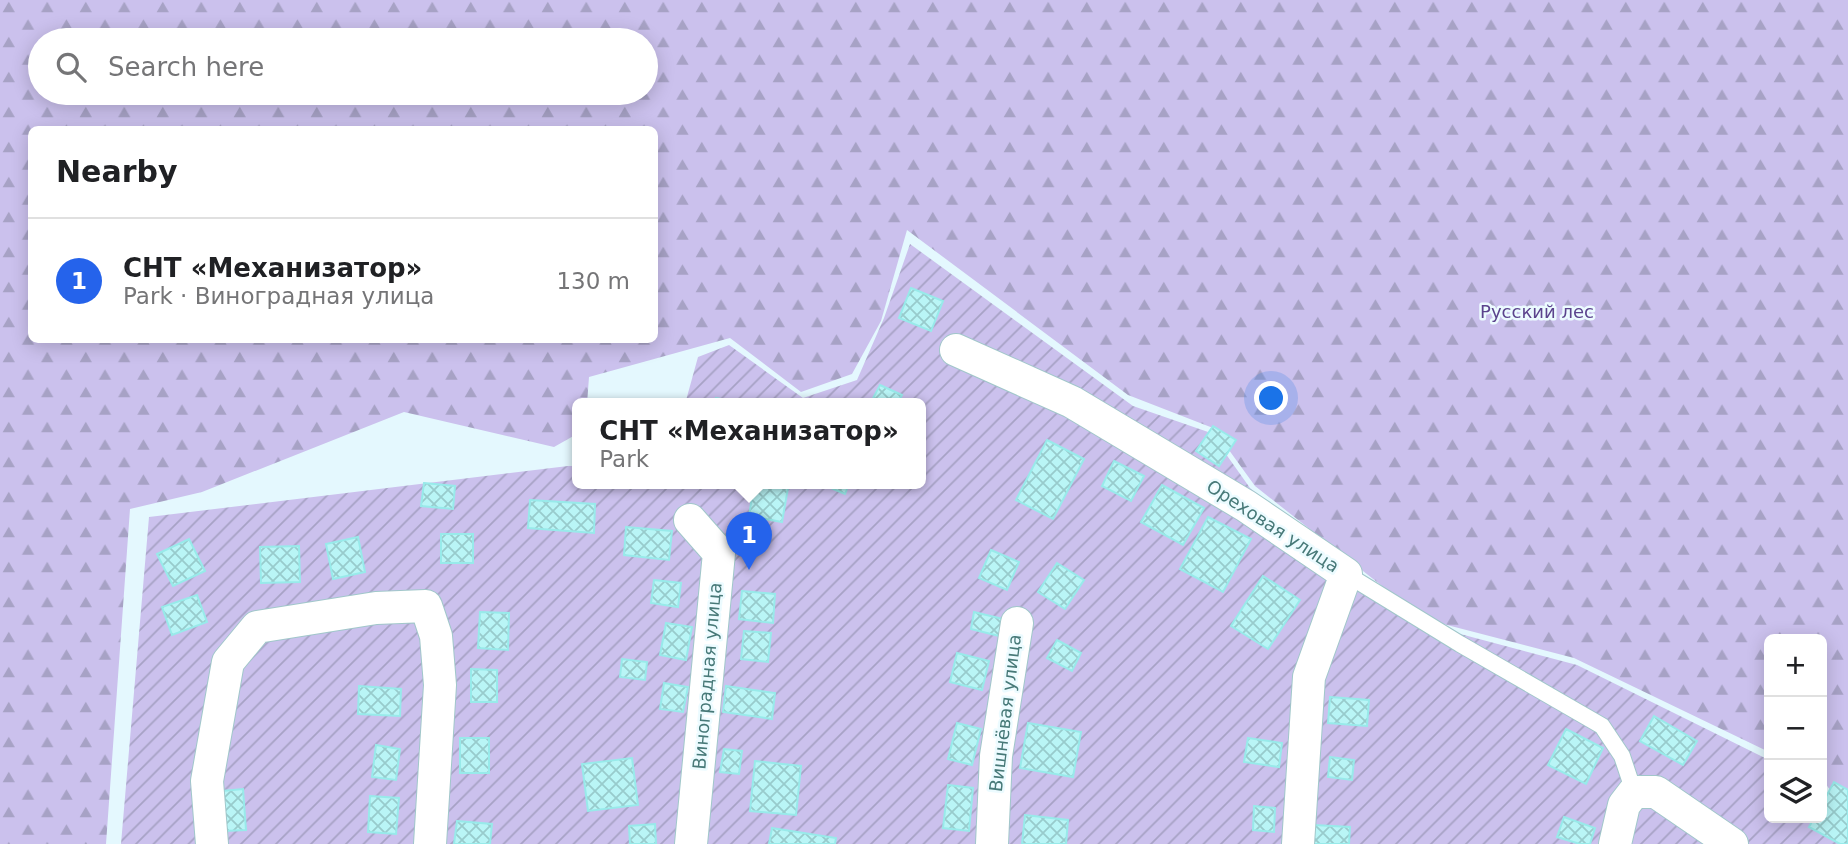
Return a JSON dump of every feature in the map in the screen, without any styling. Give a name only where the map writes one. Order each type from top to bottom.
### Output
[{"type":"street","name":"Ореховая улица","points":[[956,350],[1072,402],[1246,506],[1346,573],[1309,677],[1298,844]]},
{"type":"street","name":"Виноградная улица","points":[[690,520],[719,553],[691,844]]},
{"type":"street","points":[[212,844],[207,781],[228,662],[257,626],[376,608],[426,606],[436,636],[440,685],[430,844]]},
{"type":"street","name":"Вишнёвая улица","points":[[992,844],[996,757],[1017,623]]},
{"type":"street","points":[[1615,844],[1624,805],[1645,792],[1732,844]]},
{"type":"lane","points":[[1346,573],[1460,644],[1602,726],[1645,792]]},
{"type":"green space","name":"Русский лес","points":[[0,0],[1848,0],[1848,814],[1827,786],[1827,634],[1764,634],[1764,750],[1574,658],[1424,619],[1255,486],[1213,428],[1128,395],[907,230],[881,321],[852,374],[801,392],[730,338],[589,377],[587,398],[572,398],[572,437],[554,447],[404,412],[202,492],[130,509],[106,844],[0,844]]},
{"type":"green space","points":[[910,244],[1133,406],[1211,433],[1250,488],[1419,623],[1577,665],[1764,758],[1764,823],[1827,823],[1827,797],[1848,824],[1848,844],[121,844],[149,517],[568,466],[572,466],[572,489],[926,489],[926,398],[803,398],[857,380],[884,318]]},
{"type":"green space","points":[[729,345],[803,398],[687,398],[698,357]]},
{"type":"building","points":[[911,288],[943,301],[931,331],[899,318]]},
{"type":"building","points":[[880,385],[902,395],[900,398],[873,398]]},
{"type":"building","points":[[1213,426],[1236,440],[1219,466],[1196,451]]},
{"type":"building","points":[[1047,440],[1084,459],[1053,519],[1016,500]]},
{"type":"building","points":[[1114,461],[1144,476],[1131,501],[1102,486]]},
{"type":"building","points":[[424,483],[455,486],[453,509],[421,506]]},
{"type":"building","points":[[1162,485],[1204,508],[1183,545],[1141,522]]},
{"type":"building","points":[[753,489],[788,489],[782,522],[749,516]]},
{"type":"building","points":[[833,489],[847,489],[845,494]]},
{"type":"building","points":[[530,500],[595,504],[594,533],[528,528]]},
{"type":"building","points":[[1208,517],[1251,539],[1223,592],[1180,569]]},
{"type":"building","points":[[626,527],[672,531],[669,560],[624,555]]},
{"type":"building","points":[[441,534],[473,534],[473,563],[441,563]]},
{"type":"building","points":[[358,537],[365,572],[333,579],[326,544]]},
{"type":"building","points":[[189,539],[205,571],[173,586],[157,554]]},
{"type":"building","points":[[299,546],[300,582],[261,583],[260,547]]},
{"type":"building","points":[[991,550],[1019,562],[1007,590],[979,578]]},
{"type":"building","points":[[1057,563],[1084,580],[1065,609],[1038,592]]},
{"type":"building","points":[[1263,576],[1300,600],[1268,649],[1231,626]]},
{"type":"building","points":[[654,580],[681,583],[678,607],[651,603]]},
{"type":"building","points":[[742,591],[775,594],[773,623],[739,619]]},
{"type":"building","points":[[197,595],[207,622],[172,635],[162,607]]},
{"type":"building","points":[[480,612],[509,613],[508,650],[478,648]]},
{"type":"building","points":[[974,612],[1003,619],[999,636],[971,629]]},
{"type":"building","points":[[666,623],[692,627],[686,660],[660,655]]},
{"type":"building","points":[[744,631],[771,633],[768,662],[741,659]]},
{"type":"building","points":[[1057,640],[1081,653],[1072,671],[1047,658]]},
{"type":"building","points":[[957,653],[989,661],[982,690],[950,682]]},
{"type":"building","points":[[622,659],[647,662],[645,680],[620,677]]},
{"type":"building","points":[[471,669],[497,670],[497,702],[471,702]]},
{"type":"building","points":[[664,683],[688,687],[683,712],[660,709]]},
{"type":"building","points":[[359,686],[401,689],[400,716],[358,714]]},
{"type":"building","points":[[726,686],[775,693],[772,719],[723,712]]},
{"type":"building","points":[[1330,697],[1369,700],[1367,726],[1328,723]]},
{"type":"building","points":[[1654,716],[1697,741],[1683,765],[1640,741]]},
{"type":"building","points":[[957,723],[981,729],[972,765],[948,759]]},
{"type":"building","points":[[1028,723],[1081,732],[1073,777],[1020,768]]},
{"type":"building","points":[[1566,729],[1603,748],[1586,784],[1548,765]]},
{"type":"building","points":[[460,738],[489,738],[489,773],[460,773]]},
{"type":"building","points":[[1248,738],[1282,743],[1279,767],[1244,762]]},
{"type":"building","points":[[376,745],[400,749],[396,780],[372,777]]},
{"type":"building","points":[[724,749],[742,751],[739,774],[720,772]]},
{"type":"building","points":[[1330,757],[1354,760],[1352,780],[1328,777]]},
{"type":"building","points":[[632,758],[638,805],[588,811],[582,764]]},
{"type":"building","points":[[755,761],[801,766],[796,815],[750,811]]},
{"type":"building","points":[[1834,782],[1848,790],[1848,844],[1840,844],[1809,827],[1811,823],[1827,823],[1827,795]]},
{"type":"building","points":[[948,785],[973,788],[969,831],[943,828]]},
{"type":"building","points":[[243,789],[246,830],[225,831],[222,791]]},
{"type":"building","points":[[370,796],[399,798],[396,834],[368,832]]},
{"type":"building","points":[[1254,806],[1275,808],[1274,832],[1253,830]]},
{"type":"building","points":[[1025,815],[1068,820],[1066,844],[1022,844]]},
{"type":"building","points":[[1564,817],[1595,828],[1590,844],[1557,837]]},
{"type":"building","points":[[457,821],[492,824],[490,844],[454,844]]},
{"type":"building","points":[[655,824],[656,844],[630,844],[629,826]]},
{"type":"building","points":[[1314,825],[1350,827],[1349,844],[1312,844]]},
{"type":"building","points":[[772,828],[836,838],[835,844],[769,844]]},
{"type":"place","name":"СНТ «Механизатор»","points":[[749,570]]}]
